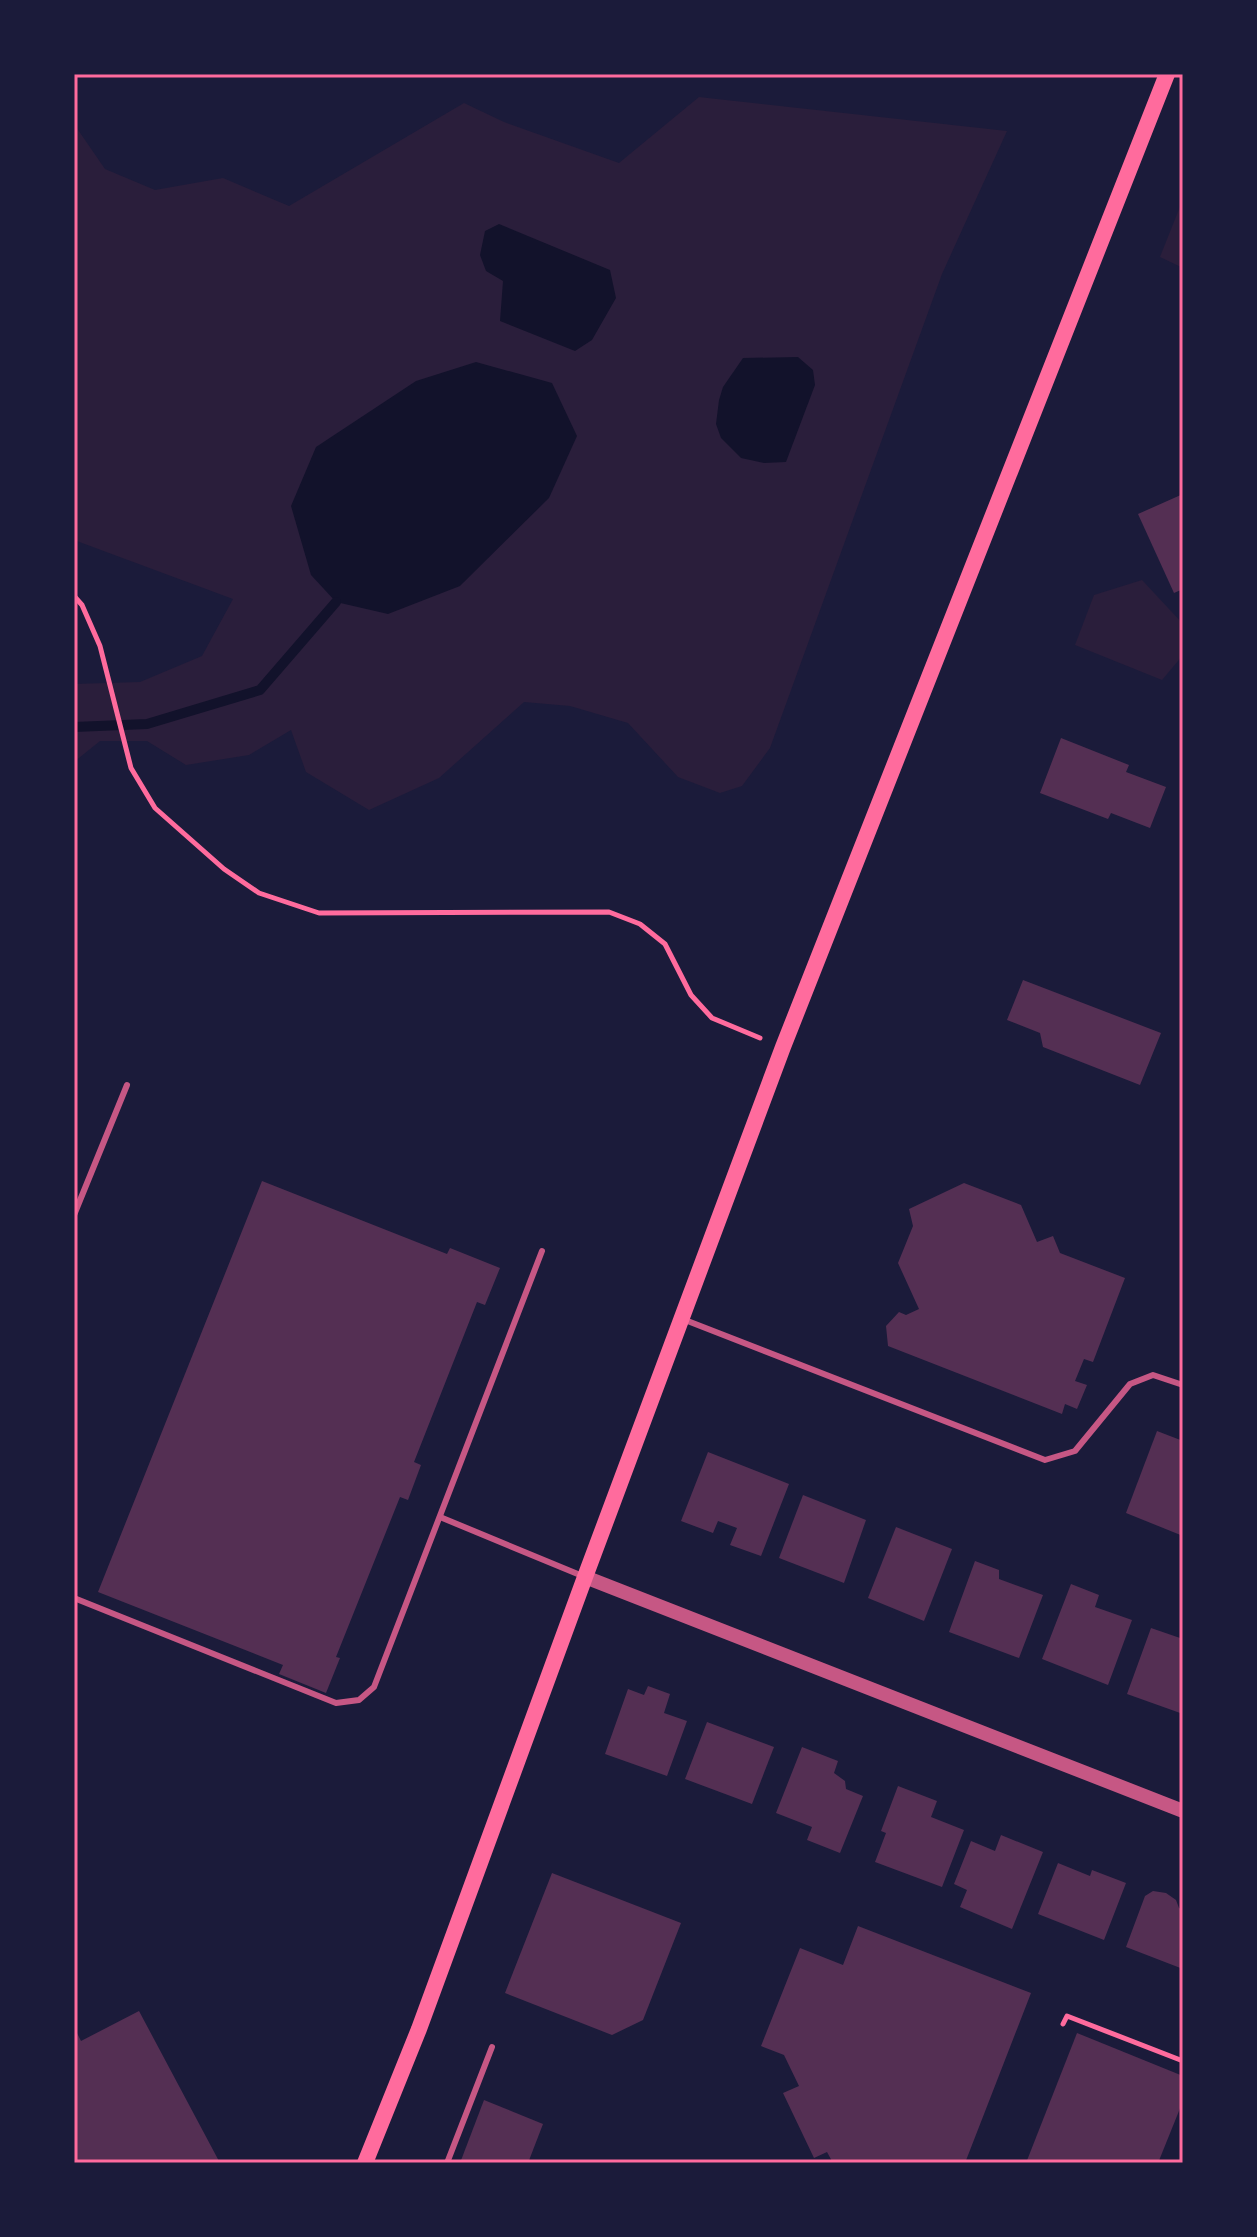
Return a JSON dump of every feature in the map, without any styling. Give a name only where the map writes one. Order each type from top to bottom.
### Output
[{"type":"main road","points":[[365,2163],[419,2029],[783,1047],[1167,74]]},
{"type":"street","points":[[585,1577],[1183,1811]]},
{"type":"lane","points":[[74,1215],[127,1085]]},
{"type":"lane","points":[[74,1598],[336,1703],[359,1700],[374,1687],[542,1251]]},
{"type":"lane","points":[[681,1319],[1045,1460],[1075,1451],[1130,1384],[1153,1375],[1183,1385]]},
{"type":"lane","points":[[440,1517],[585,1577]]},
{"type":"lane","points":[[447,2163],[492,2047]]},
{"type":"path","points":[[74,596],[82,605],[100,646],[131,768],[155,808],[224,869],[259,893],[319,913],[609,912],[640,924],[665,944],[691,995],[712,1018],[783,1047]]},
{"type":"path","points":[[1063,2024],[1067,2016],[1183,2061]]},
{"type":"shaded area","points":[[699,97],[1007,131],[942,274],[770,748],[742,786],[720,793],[678,777],[628,723],[570,706],[524,702],[439,778],[369,810],[306,772],[291,730],[249,755],[186,765],[147,741],[100,741],[74,762],[74,684],[140,682],[202,656],[233,599],[74,540],[74,124],[105,169],[155,190],[223,178],[289,206],[464,103],[504,122],[619,163]]},
{"type":"shaded area","points":[[1183,199],[1183,268],[1160,257]]},
{"type":"shaded area","points":[[499,224],[610,270],[616,298],[592,340],[575,351],[500,321],[503,281],[486,271],[480,255],[485,231]]},
{"type":"shaded area","points":[[798,357],[813,370],[815,385],[786,462],[764,463],[741,458],[721,438],[716,424],[723,387],[743,358]]},
{"type":"shaded area","points":[[476,362],[552,383],[577,436],[549,498],[460,586],[388,614],[336,602],[311,575],[291,506],[316,447],[416,381]]},
{"type":"shaded area","points":[[1142,580],[1183,624],[1183,655],[1162,680],[1075,645],[1094,595]]},
{"type":"building","points":[[1183,494],[1183,589],[1174,593],[1138,514]]},
{"type":"building","points":[[1061,738],[1129,765],[1126,772],[1166,787],[1150,828],[1111,813],[1108,819],[1040,793]]},
{"type":"building","points":[[1023,980],[1161,1033],[1140,1085],[1043,1047],[1040,1033],[1007,1020]]},
{"type":"building","points":[[262,1181],[447,1254],[450,1248],[500,1268],[485,1305],[477,1302],[414,1462],[421,1465],[408,1500],[400,1497],[336,1657],[340,1658],[326,1693],[279,1674],[283,1665],[98,1592]]},
{"type":"building","points":[[964,1183],[1021,1205],[1037,1242],[1053,1236],[1060,1253],[1125,1278],[1093,1362],[1084,1359],[1075,1381],[1087,1385],[1077,1409],[1065,1404],[1062,1414],[888,1346],[886,1326],[899,1312],[906,1315],[919,1309],[898,1263],[913,1226],[909,1209]]},
{"type":"building","points":[[1157,1431],[1183,1441],[1183,1536],[1126,1513]]},
{"type":"building","points":[[708,1452],[789,1484],[761,1556],[730,1545],[737,1528],[718,1521],[713,1533],[681,1521]]},
{"type":"building","points":[[803,1495],[866,1520],[844,1583],[779,1558]]},
{"type":"building","points":[[896,1527],[952,1549],[924,1621],[868,1598]]},
{"type":"building","points":[[975,1561],[999,1570],[999,1579],[1043,1595],[1019,1658],[949,1632]]},
{"type":"building","points":[[1071,1584],[1099,1595],[1095,1607],[1132,1620],[1108,1685],[1042,1659]]},
{"type":"building","points":[[1151,1628],[1183,1639],[1183,1714],[1127,1694]]},
{"type":"building","points":[[648,1686],[670,1694],[664,1713],[687,1721],[667,1776],[605,1754],[628,1689],[644,1695]]},
{"type":"building","points":[[707,1722],[774,1747],[752,1804],[685,1779]]},
{"type":"building","points":[[802,1747],[838,1761],[834,1773],[845,1781],[846,1789],[863,1796],[840,1853],[807,1840],[812,1827],[776,1813]]},
{"type":"building","points":[[898,1786],[937,1801],[931,1817],[964,1830],[942,1887],[875,1862],[886,1833],[881,1831]]},
{"type":"building","points":[[1001,1835],[1043,1852],[1012,1929],[960,1907],[967,1890],[954,1884],[971,1841],[995,1851]]},
{"type":"building","points":[[1058,1863],[1090,1876],[1092,1870],[1126,1883],[1104,1940],[1038,1914]]},
{"type":"building","points":[[552,1873],[681,1923],[643,2020],[612,2035],[505,1993]]},
{"type":"building","points":[[1153,1891],[1166,1893],[1183,1910],[1183,1969],[1126,1947],[1145,1896]]},
{"type":"building","points":[[858,1926],[1031,1993],[965,2163],[833,2163],[827,2152],[814,2158],[783,2093],[799,2086],[784,2055],[761,2046],[800,1948],[843,1965]]},
{"type":"building","points":[[139,2011],[220,2163],[74,2163],[74,2027],[81,2041]]},
{"type":"building","points":[[1077,2033],[1183,2076],[1183,2101],[1158,2163],[1026,2163]]},
{"type":"building","points":[[484,2100],[543,2124],[528,2163],[460,2163]]},
{"type":"waterway","points":[[74,727],[147,724],[260,690],[336,602]]}]
